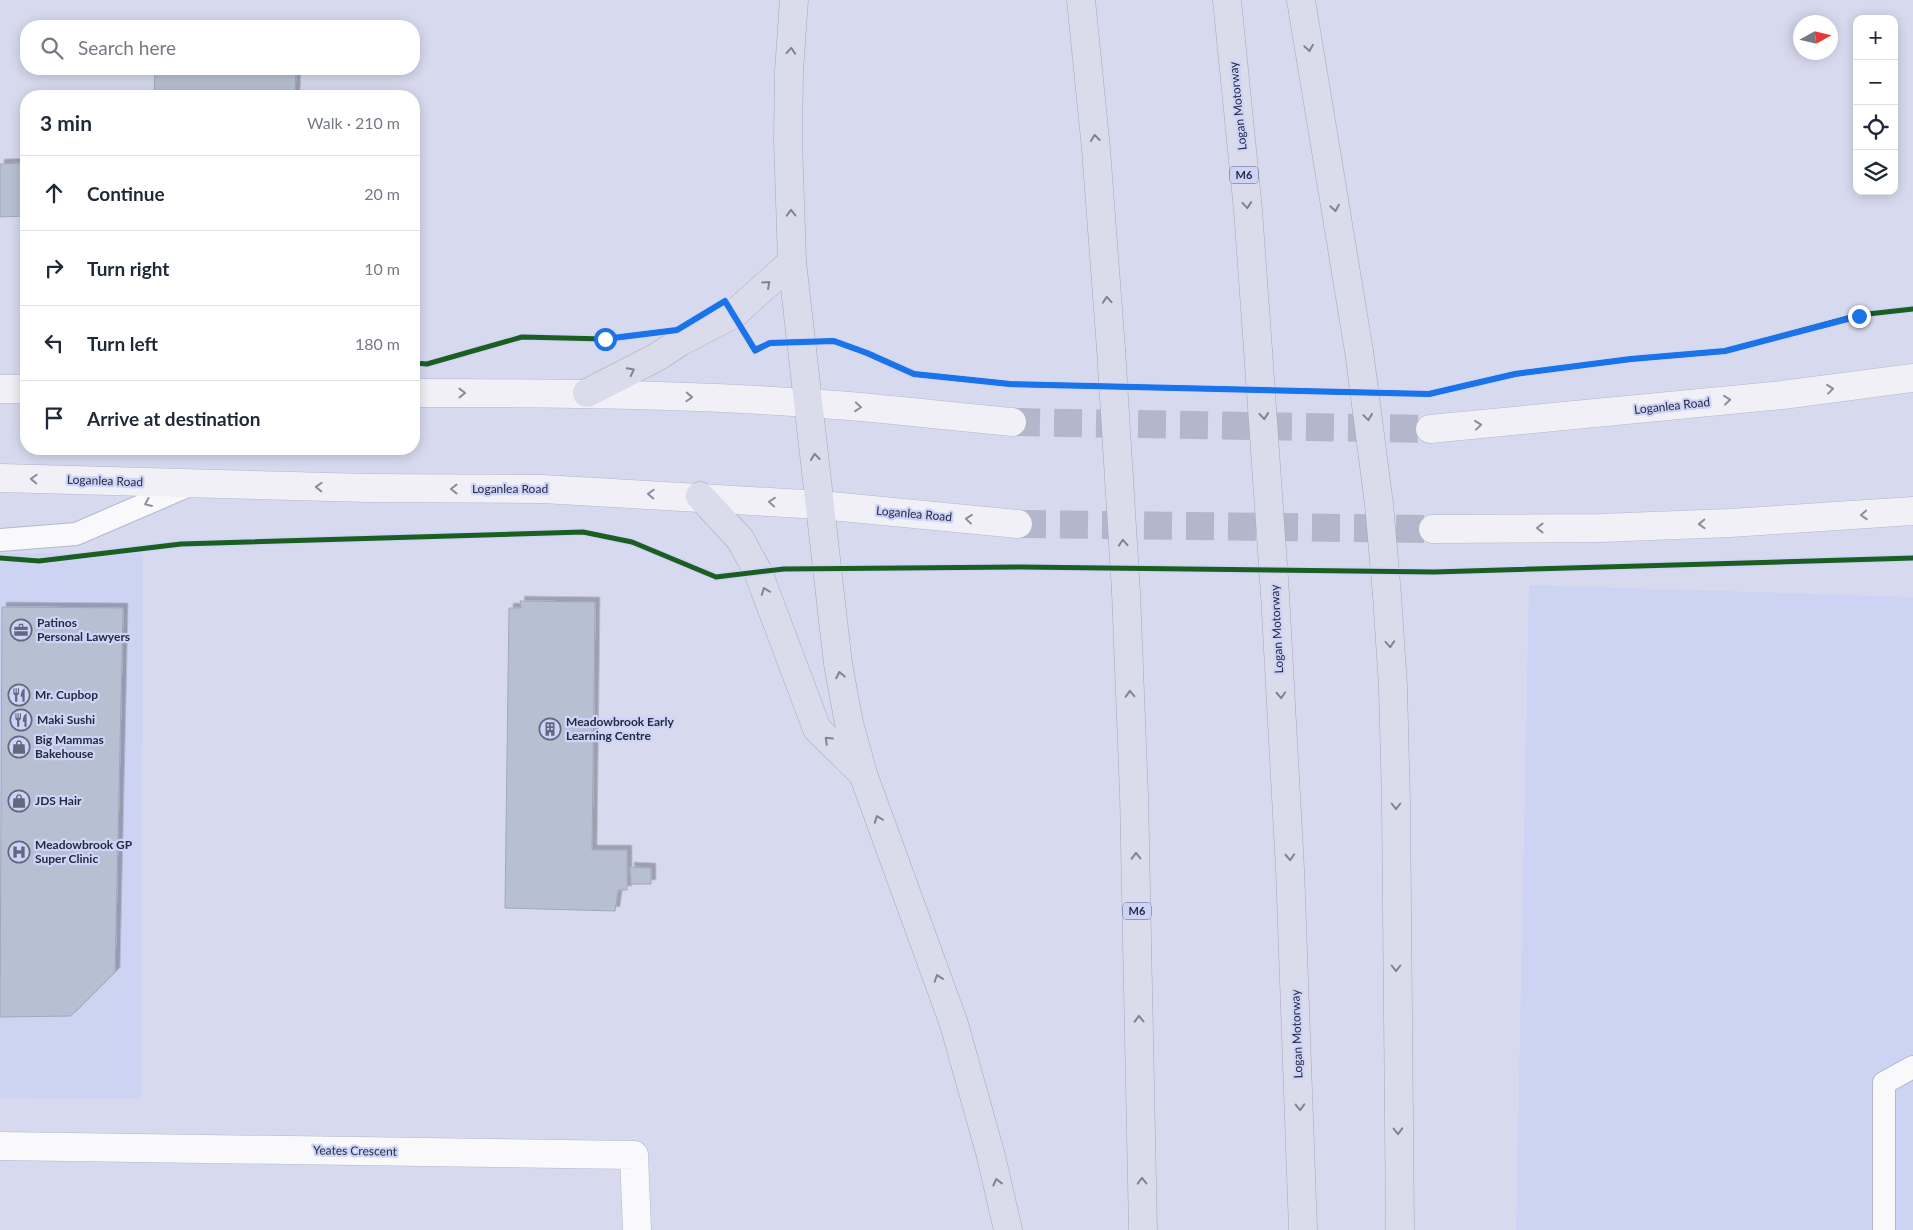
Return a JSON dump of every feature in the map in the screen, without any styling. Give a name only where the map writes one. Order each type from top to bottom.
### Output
[{"type":"highway","points":[[794,0],[789,110],[792,262],[838,664],[849,723],[863,774],[954,1024],[991,1156],[1008,1230]]},
{"type":"highway","name":"M6","points":[[1081,0],[1096,149],[1126,592],[1134,795],[1143,1230]]},
{"type":"highway","name":"Logan Motorway","points":[[1227,0],[1248,210],[1275,594],[1290,869],[1303,1230]]},
{"type":"highway","points":[[1301,0],[1359,351],[1379,504],[1387,595],[1393,687],[1396,793],[1400,1230]]},
{"type":"highway","points":[[588,393],[734,314],[792,262]]},
{"type":"highway","points":[[700,496],[740,539],[758,572],[816,729],[863,774]]},
{"type":"main road","name":"Loganlea Road","points":[[1430,429],[1782,395],[1913,378]]},
{"type":"main road","points":[[0,389],[20,389]]},
{"type":"main road","points":[[420,393],[588,393],[809,403],[1012,422]]},
{"type":"main road","name":"Loganlea Road","points":[[0,478],[368,488],[543,489],[700,496],[821,505],[1018,524]]},
{"type":"main road","points":[[1433,529],[1600,528],[1740,522],[1913,511]]},
{"type":"street","name":"Yeates Crescent","points":[[0,1146],[634,1155],[637,1230]]},
{"type":"lane","points":[[0,540],[76,534],[192,484]]},
{"type":"lane","points":[[1884,1230],[1884,1083],[1913,1067]]},
{"type":"shaded area","points":[[0,553],[143,554],[141,1099],[0,1098]]},
{"type":"shaded area","points":[[1529,585],[1913,597],[1913,1230],[1516,1230]]},
{"type":"building","points":[[155,75],[296,75],[295,90],[154,90]]},
{"type":"building","points":[[20,163],[20,216],[0,217],[0,164]]},
{"type":"building","name":"Meadowbrook Early Learning Centre","points":[[520,601],[595,602],[592,850],[627,850],[627,890],[618,890],[615,911],[505,908],[509,608],[521,608]]},
{"type":"building","points":[[2,607],[123,608],[115,972],[71,1016],[0,1017]]},
{"type":"building","points":[[630,867],[651,868],[651,884],[631,884]]},
{"type":"tunnel","points":[[1012,422],[1430,429]]},
{"type":"tunnel","points":[[1018,524],[1433,529]]},
{"type":"cycle path","points":[[420,363],[427,364],[522,337],[605,339],[677,330],[725,301],[755,351],[770,343],[833,341],[867,353],[914,374],[1010,384],[1429,394],[1515,374],[1631,359],[1725,351],[1859,315],[1913,309]]},
{"type":"cycle path","points":[[0,558],[39,561],[181,544],[583,532],[632,542],[716,577],[784,569],[1021,567],[1434,572],[1913,558]]},
{"type":"place","name":"Patinos Personal Lawyers","points":[[21,630]]},
{"type":"place","name":"Mr. Cupbop","points":[[19,695]]},
{"type":"place","name":"Maki Sushi","points":[[21,720]]},
{"type":"place","name":"Meadowbrook Early Learning Centre","points":[[550,729]]},
{"type":"place","name":"Big Mammas Bakehouse","points":[[19,747]]},
{"type":"place","name":"JDS Hair","points":[[19,801]]},
{"type":"place","name":"Meadowbrook GP Super Clinic","points":[[19,852]]},
{"type":"route","points":[[605,339],[677,330],[725,301],[755,350],[770,343],[800,340],[834,341],[914,374],[1010,384],[1429,394],[1515,374],[1631,359],[1725,351],[1859,316]]}]
